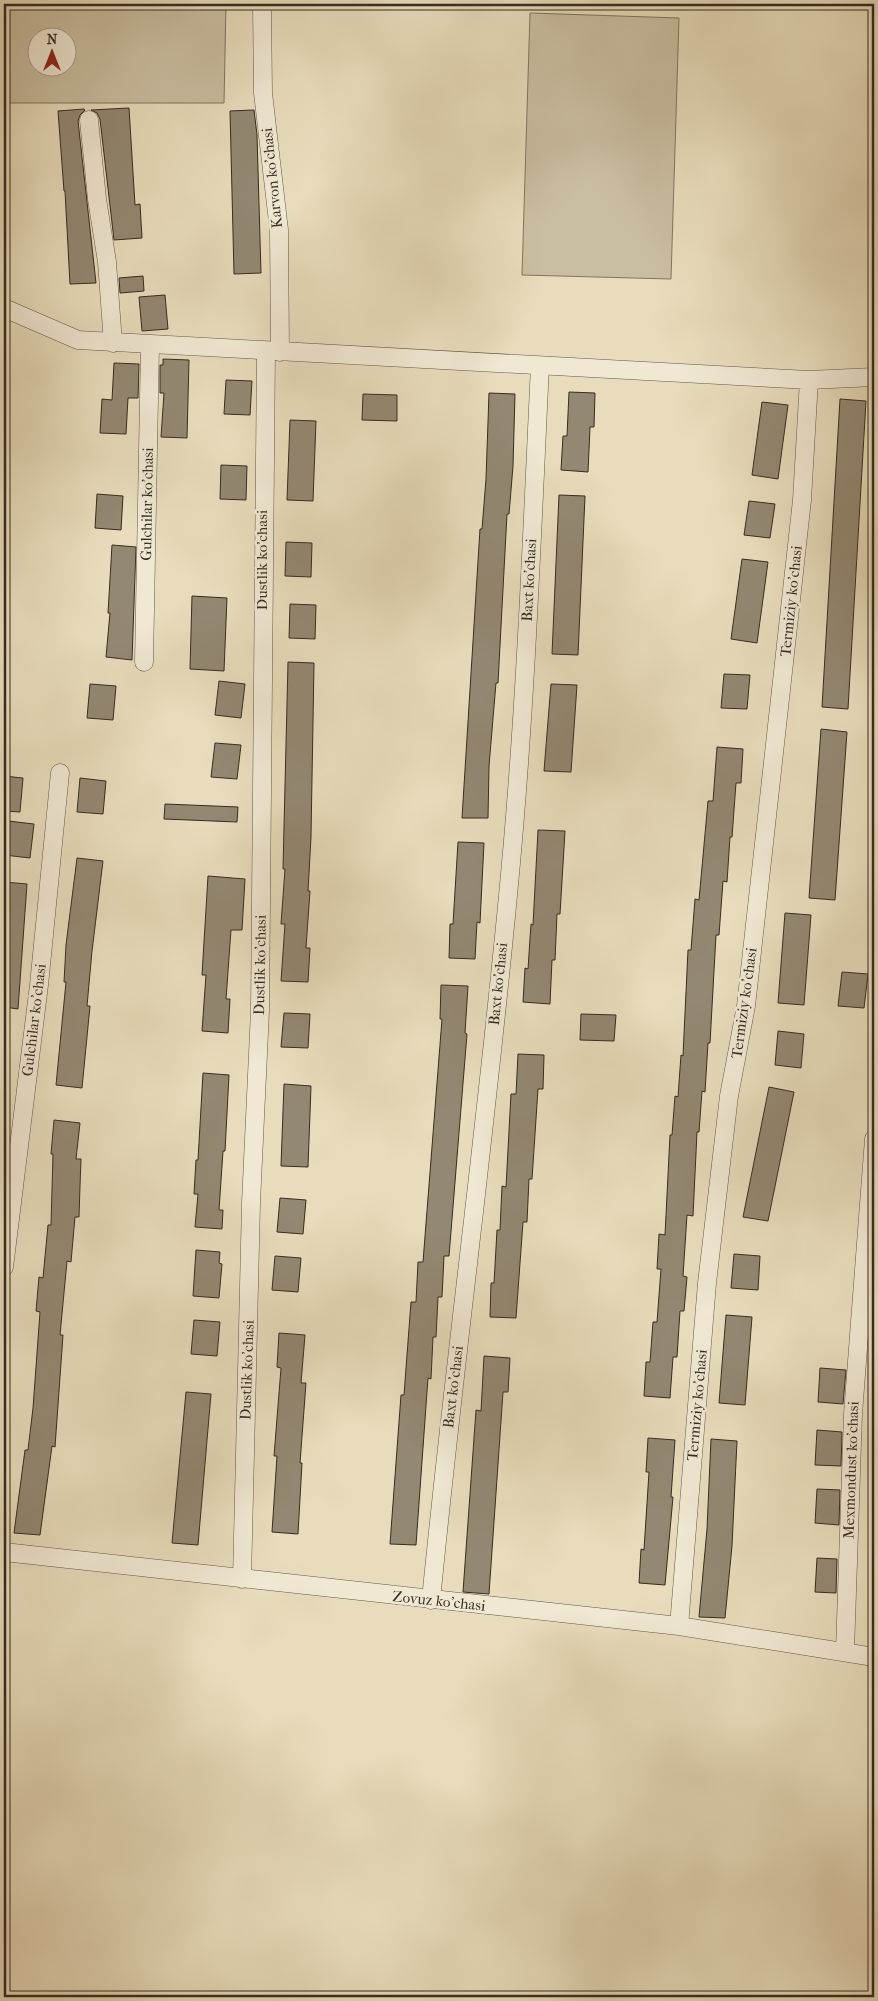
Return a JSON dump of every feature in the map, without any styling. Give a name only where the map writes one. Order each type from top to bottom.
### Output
[{"type":"street","name":"Karvon ko'chasi","points":[[262,4],[263,93],[279,230],[273,352]]},
{"type":"street","points":[[89,120],[97,199],[107,262],[114,343]]},
{"type":"street","points":[[4,308],[78,340],[114,343],[809,380],[874,376]]},
{"type":"street","name":"Gulchilar ko'chasi","points":[[144,662],[150,345]]},
{"type":"street","name":"Dustlik ko'chasi","points":[[242,1579],[252,1203],[260,1011],[273,352]]},
{"type":"street","name":"Baxt ko'chasi","points":[[431,1600],[449,1417],[511,863],[526,637],[540,366]]},
{"type":"street","name":"Termiziy ko'chasi","points":[[679,1626],[707,1283],[730,1096],[746,1006],[802,500],[809,380]]},
{"type":"street","name":"Gulchilar ko'chasi","points":[[4,1267],[11,1151],[39,985],[60,773]]},
{"type":"street","name":"Mexmondust ko'chasi","points":[[845,1651],[853,1414],[874,1139]]},
{"type":"street","name":"Zovuz ko'chasi","points":[[4,1552],[32,1553],[242,1579],[679,1626],[874,1657]]},
{"type":"shaded area","points":[[4,4],[226,4],[224,103],[4,103]]},
{"type":"shaded area","points":[[530,13],[679,18],[671,279],[522,275]]},
{"type":"building","points":[[129,108],[135,205],[140,204],[142,238],[114,240],[100,119],[97,113],[91,110]]},
{"type":"building","points":[[84,109],[78,121],[96,283],[70,284],[58,111]]},
{"type":"building","points":[[254,110],[257,135],[261,273],[234,274],[230,111]]},
{"type":"building","points":[[143,276],[144,291],[120,293],[119,278]]},
{"type":"building","points":[[165,295],[168,329],[142,331],[139,297]]},
{"type":"building","points":[[163,359],[189,360],[187,438],[161,437],[164,393],[160,393],[160,365],[163,365]]},
{"type":"building","points":[[114,363],[139,364],[138,398],[128,398],[126,434],[100,433],[102,399],[112,400]]},
{"type":"building","points":[[226,380],[252,381],[250,415],[224,414]]},
{"type":"building","points":[[569,392],[595,393],[594,427],[590,427],[588,472],[561,470],[563,436],[567,436]]},
{"type":"building","points":[[489,393],[515,394],[513,466],[509,514],[507,514],[498,683],[496,683],[489,766],[488,818],[462,818],[480,529],[482,529],[486,479]]},
{"type":"building","points":[[363,394],[397,395],[397,421],[362,420]]},
{"type":"building","points":[[840,399],[866,401],[848,709],[822,707]]},
{"type":"building","points":[[762,402],[788,405],[778,479],[752,475]]},
{"type":"building","points":[[290,420],[316,421],[313,501],[287,500]]},
{"type":"building","points":[[221,465],[247,466],[246,500],[220,499]]},
{"type":"building","points":[[97,494],[123,496],[121,530],[95,528]]},
{"type":"building","points":[[559,495],[585,496],[578,655],[552,654]]},
{"type":"building","points":[[749,501],[775,504],[770,538],[744,535]]},
{"type":"building","points":[[286,542],[312,543],[311,577],[285,576]]},
{"type":"building","points":[[112,545],[136,547],[132,660],[106,657],[110,613],[108,613]]},
{"type":"building","points":[[742,559],[768,562],[757,643],[731,639]]},
{"type":"building","points":[[192,596],[227,598],[224,671],[190,669]]},
{"type":"building","points":[[290,604],[316,605],[315,639],[289,638]]},
{"type":"building","points":[[288,662],[314,663],[311,837],[308,891],[310,891],[306,948],[310,948],[308,982],[281,981],[285,924],[281,924],[285,869],[283,869]]},
{"type":"building","points":[[724,674],[750,675],[747,709],[721,708]]},
{"type":"building","points":[[219,681],[245,684],[241,718],[215,715]]},
{"type":"building","points":[[90,684],[116,686],[113,720],[87,718]]},
{"type":"building","points":[[551,684],[577,685],[571,772],[544,771]]},
{"type":"building","points":[[821,729],[847,732],[835,900],[809,898]]},
{"type":"building","points":[[215,743],[241,745],[237,779],[211,777]]},
{"type":"building","points":[[717,747],[743,749],[741,783],[736,783],[727,882],[723,881],[719,935],[716,935],[710,1043],[708,1043],[705,1092],[702,1091],[699,1132],[697,1132],[693,1216],[687,1215],[683,1276],[687,1277],[684,1311],[680,1311],[677,1357],[673,1357],[670,1398],[644,1396],[646,1362],[650,1362],[653,1322],[657,1322],[661,1269],[657,1269],[659,1234],[665,1235],[670,1135],[672,1135],[675,1096],[678,1097],[681,1055],[683,1056],[688,950],[691,950],[695,899],[699,900],[708,801],[713,801]]},
{"type":"building","points":[[4,776],[23,778],[20,812],[4,811]]},
{"type":"building","points":[[80,778],[106,781],[103,814],[77,812]]},
{"type":"building","points":[[165,804],[238,807],[237,822],[164,819]]},
{"type":"building","points":[[8,821],[34,824],[30,858],[4,855]]},
{"type":"building","points":[[538,830],[565,831],[560,914],[557,914],[555,960],[552,960],[550,1004],[523,1002],[525,968],[528,969],[531,924],[533,925]]},
{"type":"building","points":[[458,842],[484,843],[480,923],[477,922],[475,959],[449,958],[450,924],[453,924]]},
{"type":"building","points":[[77,858],[103,861],[92,951],[87,1006],[90,1006],[82,1088],[56,1085],[66,982],[64,982],[66,945]]},
{"type":"building","points":[[208,876],[245,879],[242,930],[231,930],[226,999],[230,999],[228,1033],[202,1031],[206,975],[202,975]]},
{"type":"building","points":[[4,882],[27,884],[18,1009],[4,1007]]},
{"type":"building","points":[[785,913],[811,915],[804,1005],[778,1003]]},
{"type":"building","points":[[842,972],[868,974],[864,1008],[838,1006]]},
{"type":"building","points":[[441,985],[468,986],[465,1033],[467,1034],[449,1256],[444,1256],[442,1297],[438,1297],[436,1337],[433,1337],[431,1379],[428,1378],[416,1545],[390,1544],[401,1395],[404,1395],[411,1302],[416,1302],[418,1262],[423,1262],[442,1019],[440,1019]]},
{"type":"building","points":[[284,1013],[310,1014],[308,1048],[281,1047]]},
{"type":"building","points":[[581,1014],[616,1015],[614,1041],[580,1040]]},
{"type":"building","points":[[778,1031],[804,1034],[801,1068],[775,1065]]},
{"type":"building","points":[[518,1054],[544,1055],[543,1089],[538,1089],[532,1179],[529,1179],[527,1222],[523,1222],[516,1318],[490,1317],[491,1283],[494,1283],[497,1230],[500,1230],[502,1186],[506,1187],[511,1094],[516,1094]]},
{"type":"building","points":[[203,1073],[229,1075],[225,1151],[223,1151],[219,1210],[223,1210],[222,1229],[195,1227],[198,1194],[194,1194]]},
{"type":"building","points":[[284,1084],[311,1086],[308,1167],[281,1166]]},
{"type":"building","points":[[769,1087],[794,1092],[768,1221],[743,1217]]},
{"type":"building","points":[[54,1120],[80,1123],[76,1159],[81,1159],[79,1217],[75,1217],[71,1262],[67,1261],[60,1335],[63,1335],[55,1447],[52,1446],[40,1535],[14,1533],[25,1450],[28,1450],[33,1408],[40,1312],[36,1311],[39,1277],[43,1278],[48,1225],[51,1225],[53,1154],[51,1154]]},
{"type":"building","points":[[280,1198],[306,1200],[303,1234],[277,1232]]},
{"type":"building","points":[[196,1250],[220,1252],[219,1263],[222,1264],[219,1298],[193,1296]]},
{"type":"building","points":[[734,1254],[760,1256],[758,1290],[731,1288]]},
{"type":"building","points":[[275,1256],[301,1258],[298,1292],[272,1290]]},
{"type":"building","points":[[726,1315],[752,1317],[745,1405],[719,1403]]},
{"type":"building","points":[[194,1320],[220,1322],[217,1356],[191,1354]]},
{"type":"building","points":[[279,1333],[305,1335],[301,1383],[306,1383],[300,1463],[302,1463],[298,1534],[272,1532],[277,1456],[274,1456],[281,1368],[277,1367]]},
{"type":"building","points":[[484,1356],[510,1358],[508,1392],[503,1392],[489,1594],[463,1592],[476,1410],[481,1411]]},
{"type":"building","points":[[820,1368],[846,1370],[843,1404],[818,1402]]},
{"type":"building","points":[[186,1392],[211,1394],[198,1545],[172,1543]]},
{"type":"building","points":[[817,1430],[842,1432],[841,1466],[815,1465]]},
{"type":"building","points":[[648,1438],[675,1440],[671,1497],[673,1497],[665,1585],[639,1583],[641,1549],[644,1550],[649,1472],[646,1472]]},
{"type":"building","points":[[711,1439],[737,1441],[732,1546],[725,1618],[699,1617],[707,1529]]},
{"type":"building","points":[[817,1489],[840,1490],[839,1525],[815,1523]]},
{"type":"building","points":[[817,1558],[837,1559],[836,1593],[815,1592]]}]
